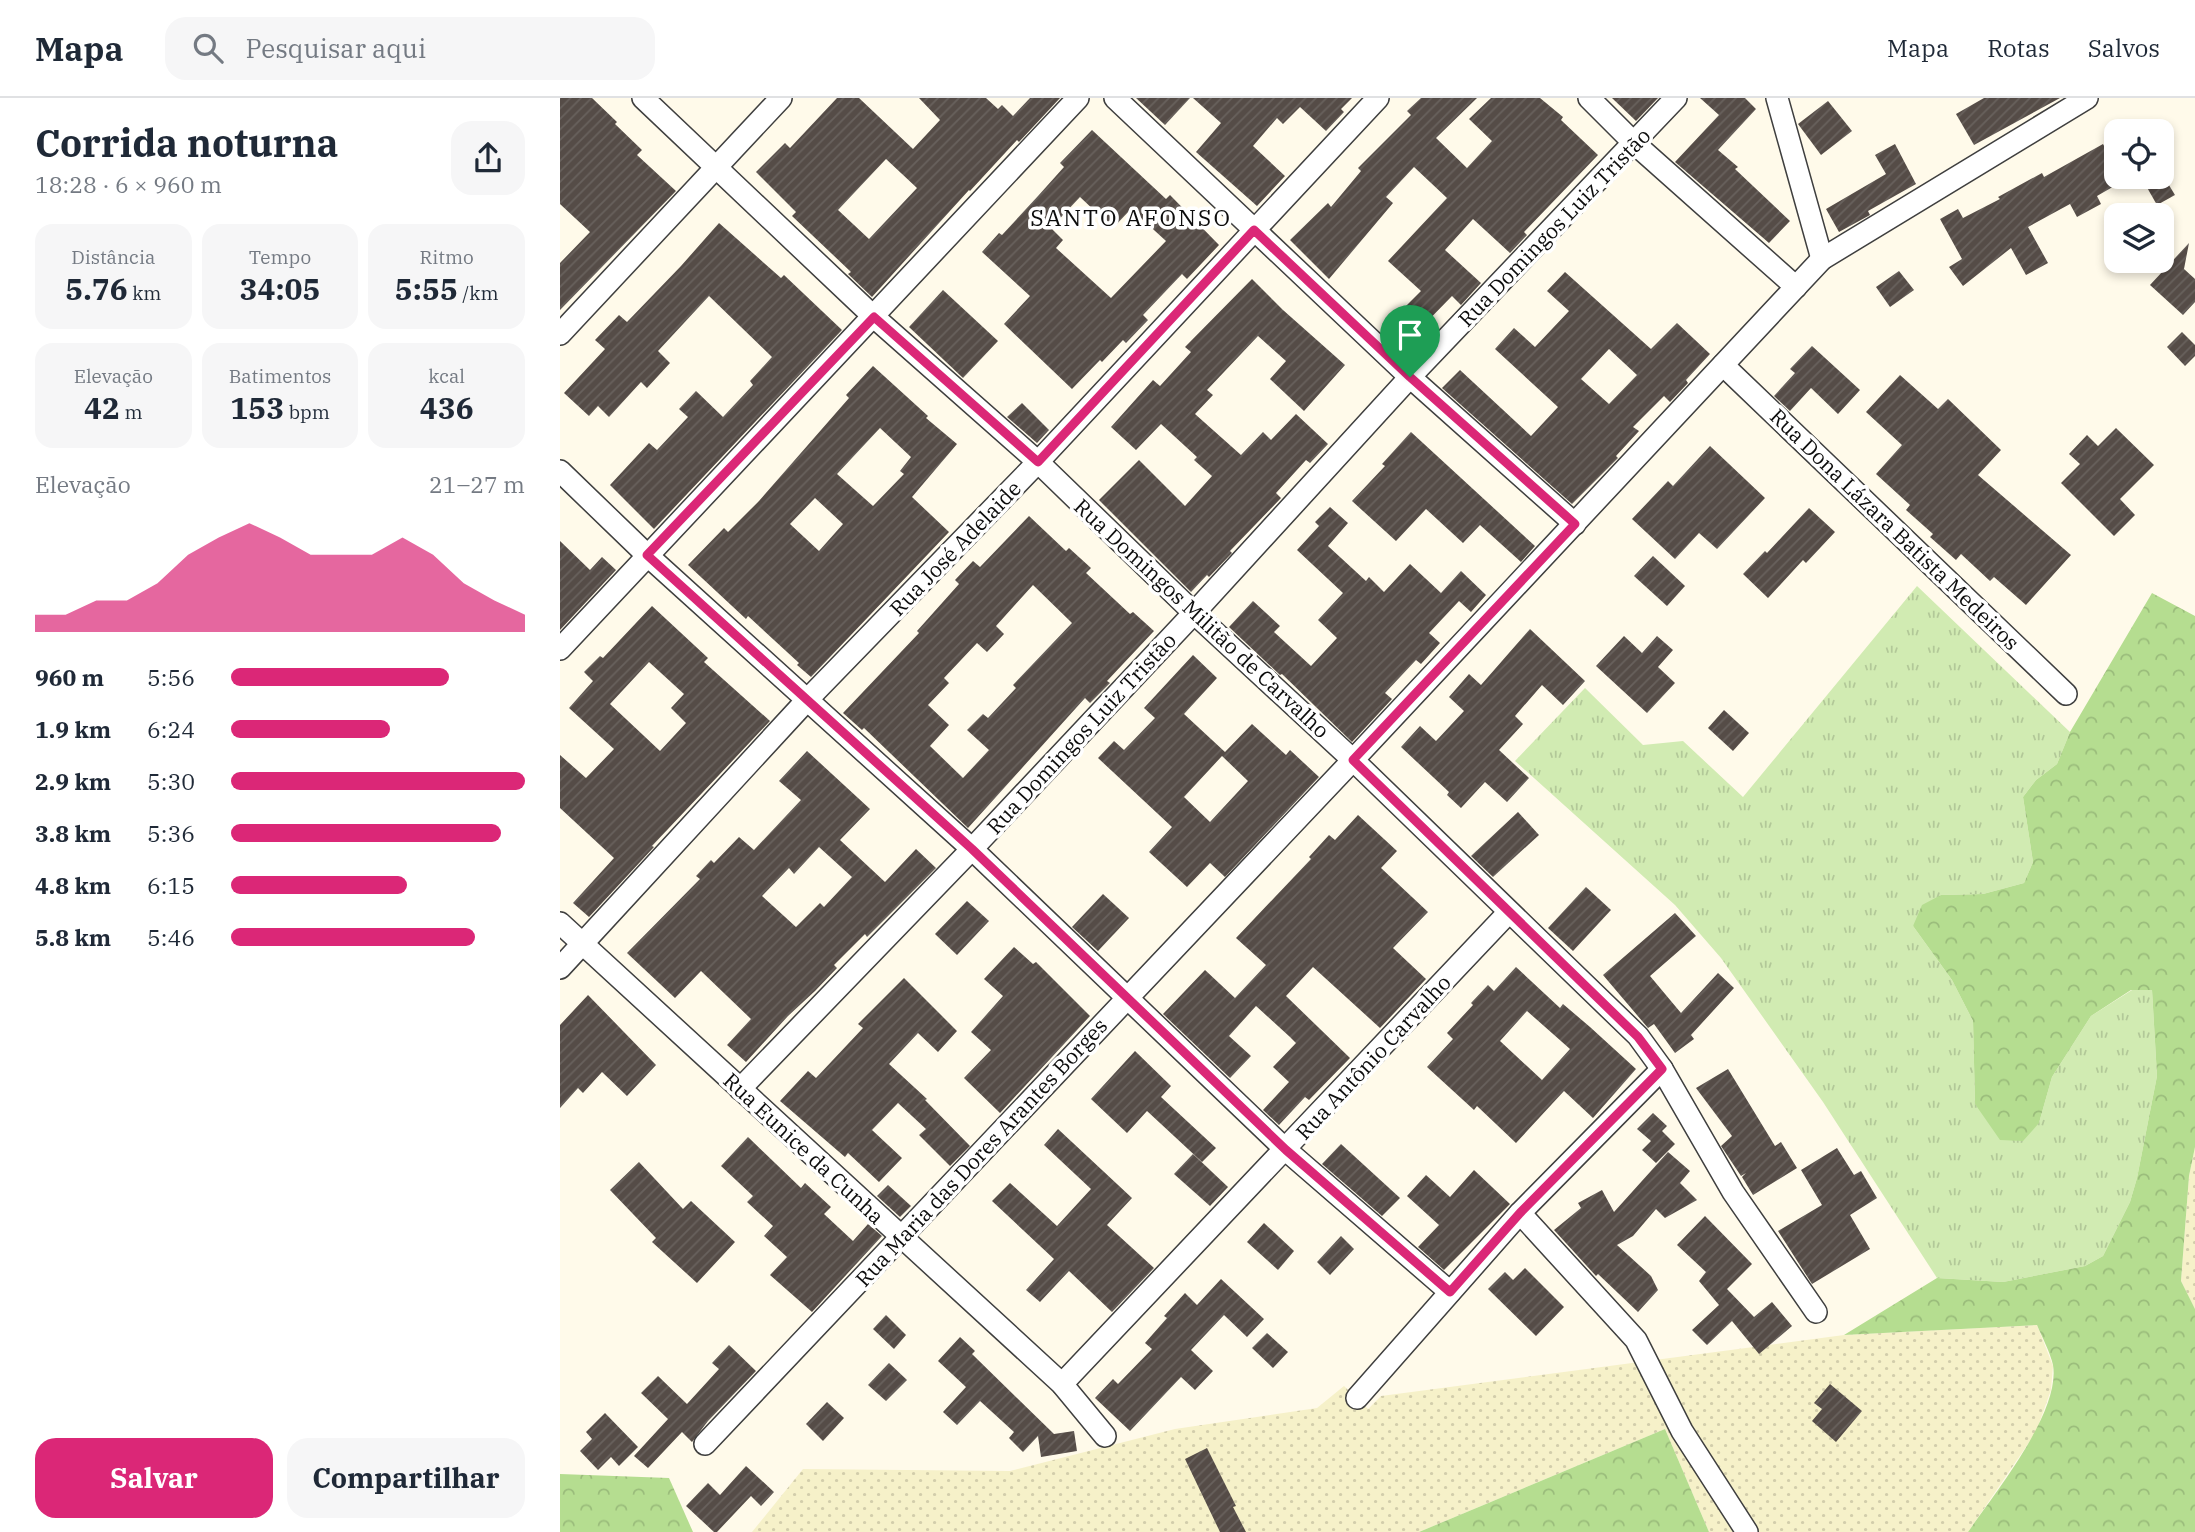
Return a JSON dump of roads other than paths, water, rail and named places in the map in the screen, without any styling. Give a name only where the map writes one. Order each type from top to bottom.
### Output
[{"type":"street","name":"Rua Domingos Militão de Carvalho","points":[[643,98],[874,317],[1038,462],[1194,613],[1353,760],[1638,1037],[1662,1069],[1733,1192],[1816,1312]]},
{"type":"street","points":[[560,334],[781,98]]},
{"type":"street","points":[[560,649],[1078,98]]},
{"type":"street","points":[[1115,98],[1410,377],[1575,524]]},
{"type":"street","name":"Rua José Adelaide","points":[[560,968],[807,700],[1038,462],[1378,98]]},
{"type":"street","points":[[1589,98],[1634,143],[1796,287]]},
{"type":"street","name":"Rua Domingos Luiz Tristão","points":[[740,1089],[972,849],[1194,613],[1410,377],[1676,98]]},
{"type":"street","points":[[1777,98],[1822,259]]},
{"type":"street","name":"Rua Maria das Dores Arantes Borges","points":[[705,1444],[1353,760],[1822,259],[2087,98]]},
{"type":"street","name":"Rua Dona Lázara Batista Medeiros","points":[[1723,365],[2066,694]]},
{"type":"street","points":[[560,471],[647,555],[972,849],[1286,1150],[1450,1292]]},
{"type":"street","name":"Rua Antônio Carvalho","points":[[1062,1384],[1509,912]]},
{"type":"street","name":"Rua Eunice da Cunha","points":[[560,923],[1062,1384],[1105,1436]]},
{"type":"street","points":[[1357,1398],[1520,1213],[1662,1069]]},
{"type":"street","points":[[1520,1213],[1636,1340],[1682,1431],[1747,1532]]},
{"type":"district","name":"SANTO AFONSO","points":[[1131,217]]}]
